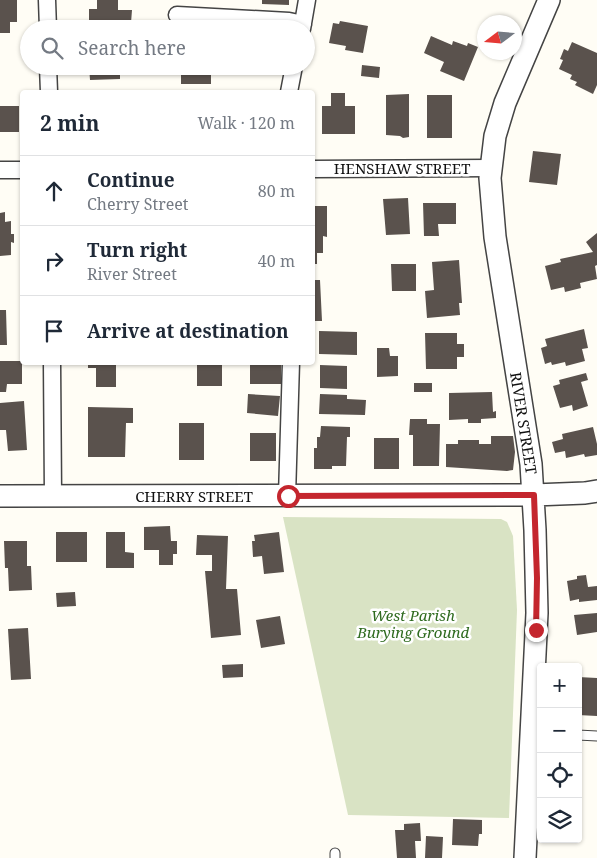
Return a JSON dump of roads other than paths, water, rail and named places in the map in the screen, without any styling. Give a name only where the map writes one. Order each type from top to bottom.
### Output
[{"type":"street","points":[[47,0],[48,20]]},
{"type":"street","points":[[303,20],[308,0]]},
{"type":"street","name":"RIVER STREET","points":[[525,858],[536,733],[537,613],[534,495],[531,464],[495,237],[490,190],[496,136],[505,103],[549,0]]},
{"type":"street","points":[[177,15],[234,20]]},
{"type":"street","points":[[48,75],[48,90]]},
{"type":"street","points":[[289,90],[292,75]]},
{"type":"street","name":"HENSHAW STREET","points":[[315,169],[491,168]]},
{"type":"street","points":[[0,170],[20,170]]},
{"type":"street","points":[[52,365],[53,496]]},
{"type":"street","points":[[288,496],[291,365]]},
{"type":"street","name":"CHERRY STREET","points":[[0,496],[534,495],[597,491]]},
{"type":"lane","points":[[582,735],[597,736]]},
{"type":"park label","name":"West Parish Burying Ground","points":[[413,624]]}]
